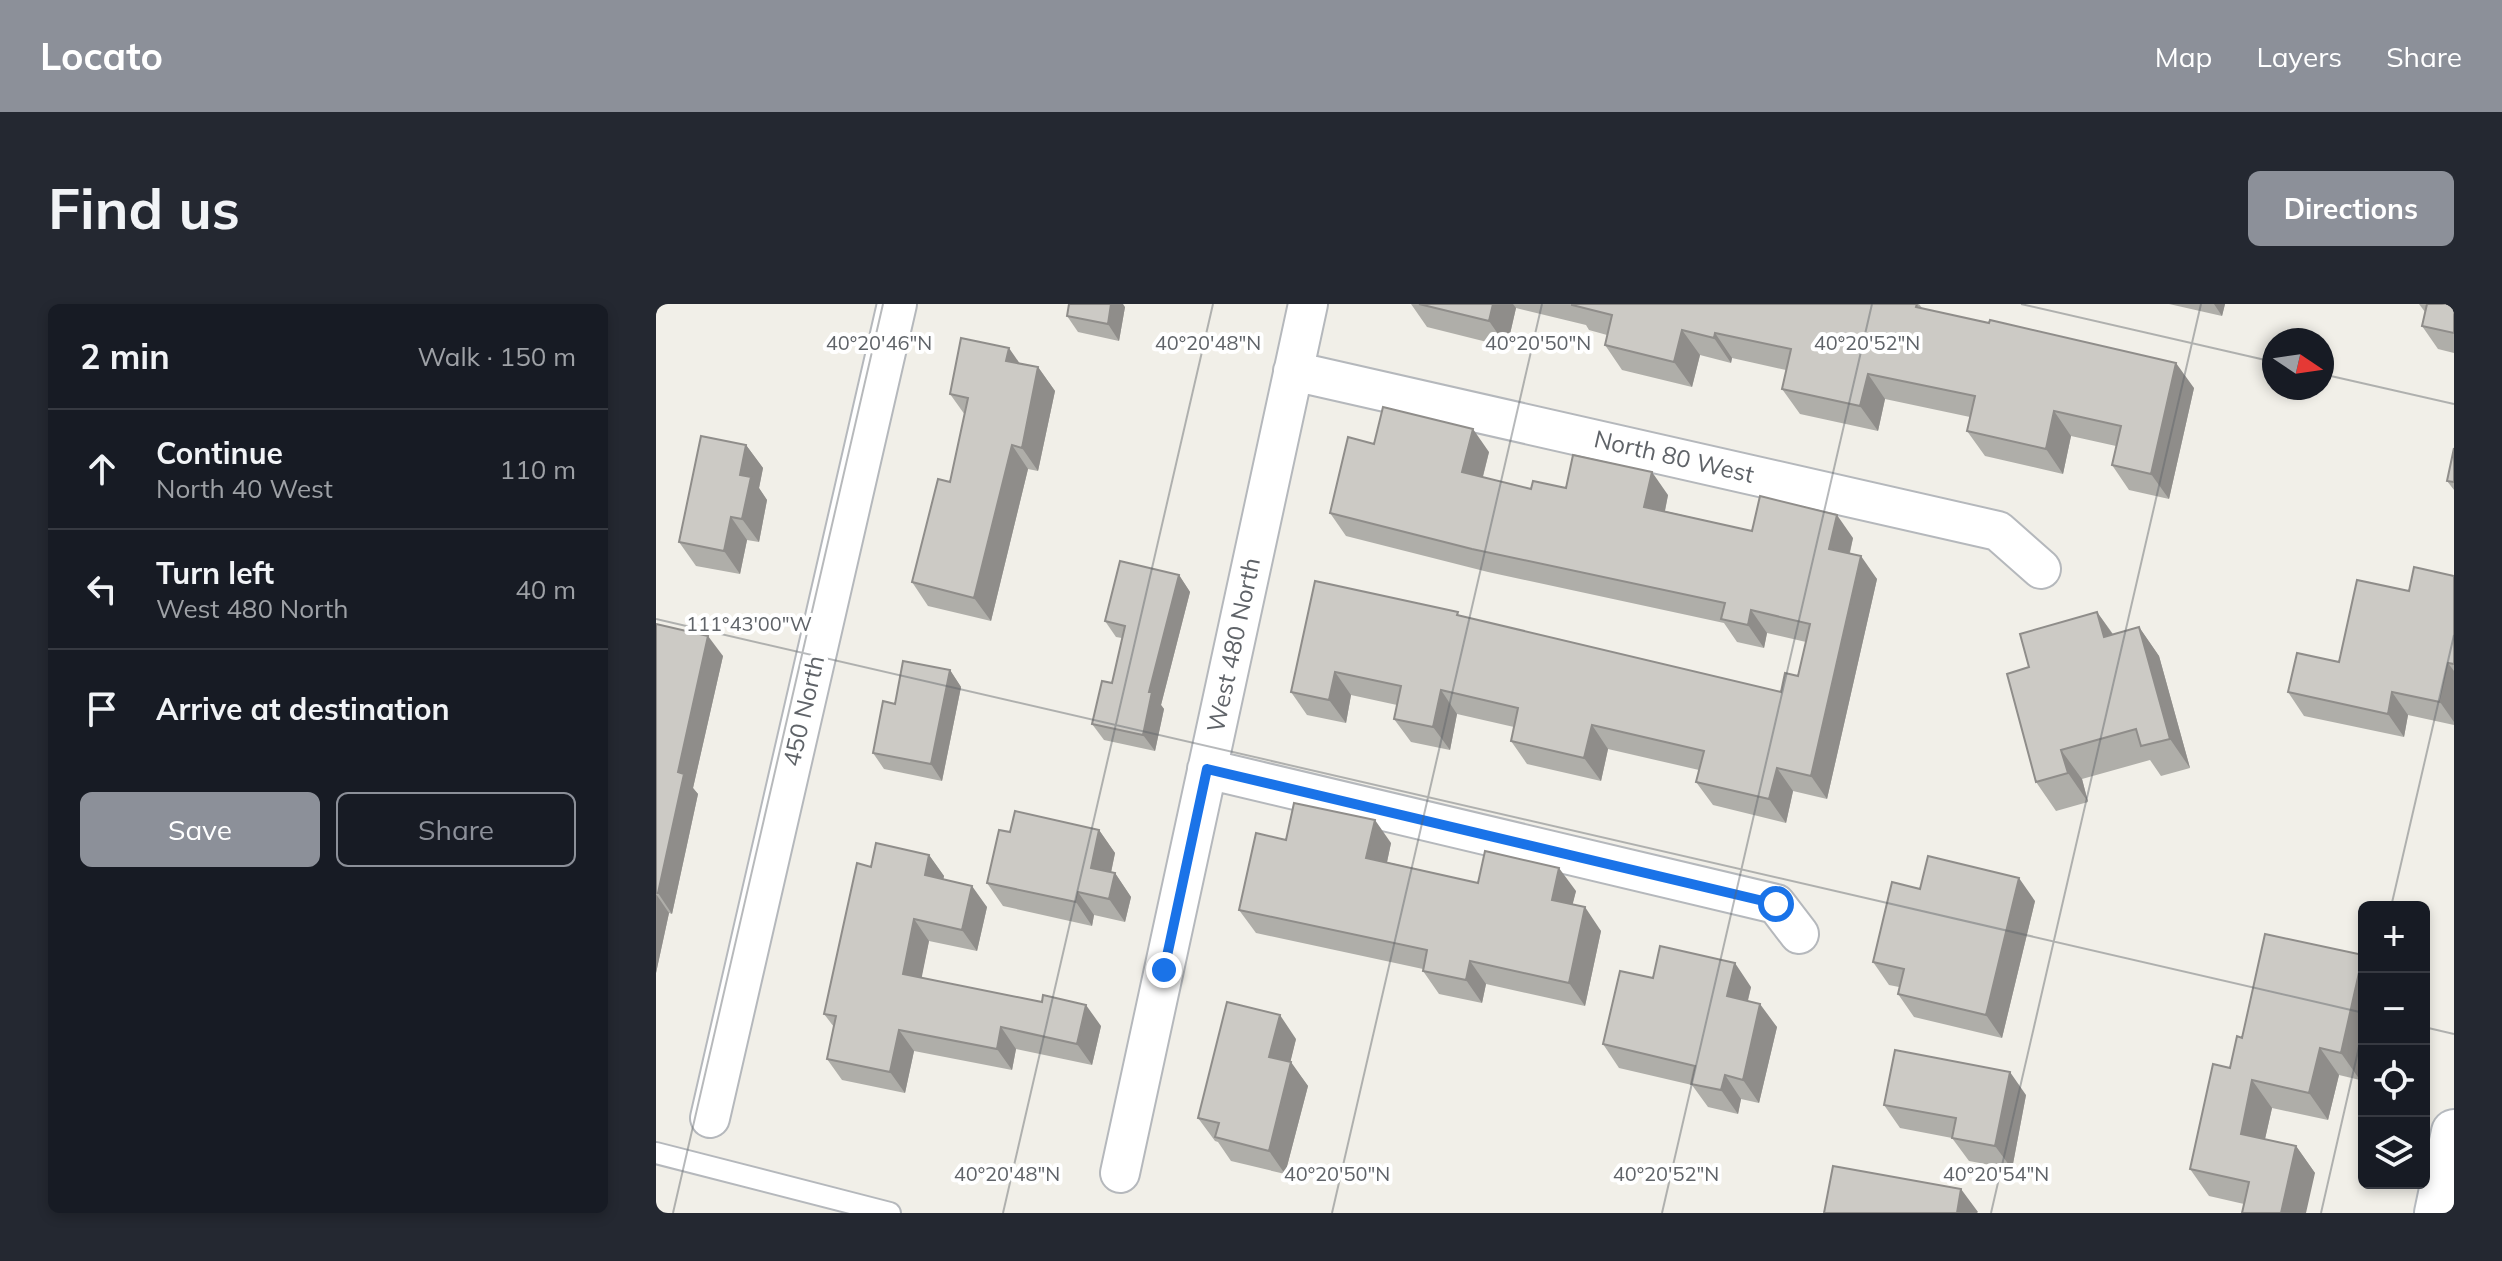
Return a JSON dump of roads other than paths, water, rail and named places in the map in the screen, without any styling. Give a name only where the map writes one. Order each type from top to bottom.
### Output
[{"type":"street","name":"450 North","points":[[710,1118],[897,304]]},
{"type":"street","name":"West 480 North","points":[[1120,1173],[1308,304]]},
{"type":"street","name":"North 80 West","points":[[1293,371],[1998,531],[2041,569]]},
{"type":"street","points":[[1207,769],[1776,904],[1799,934]]},
{"type":"street","points":[[2437,1213],[2454,1132]]},
{"type":"lane","points":[[656,1153],[890,1213]]}]
